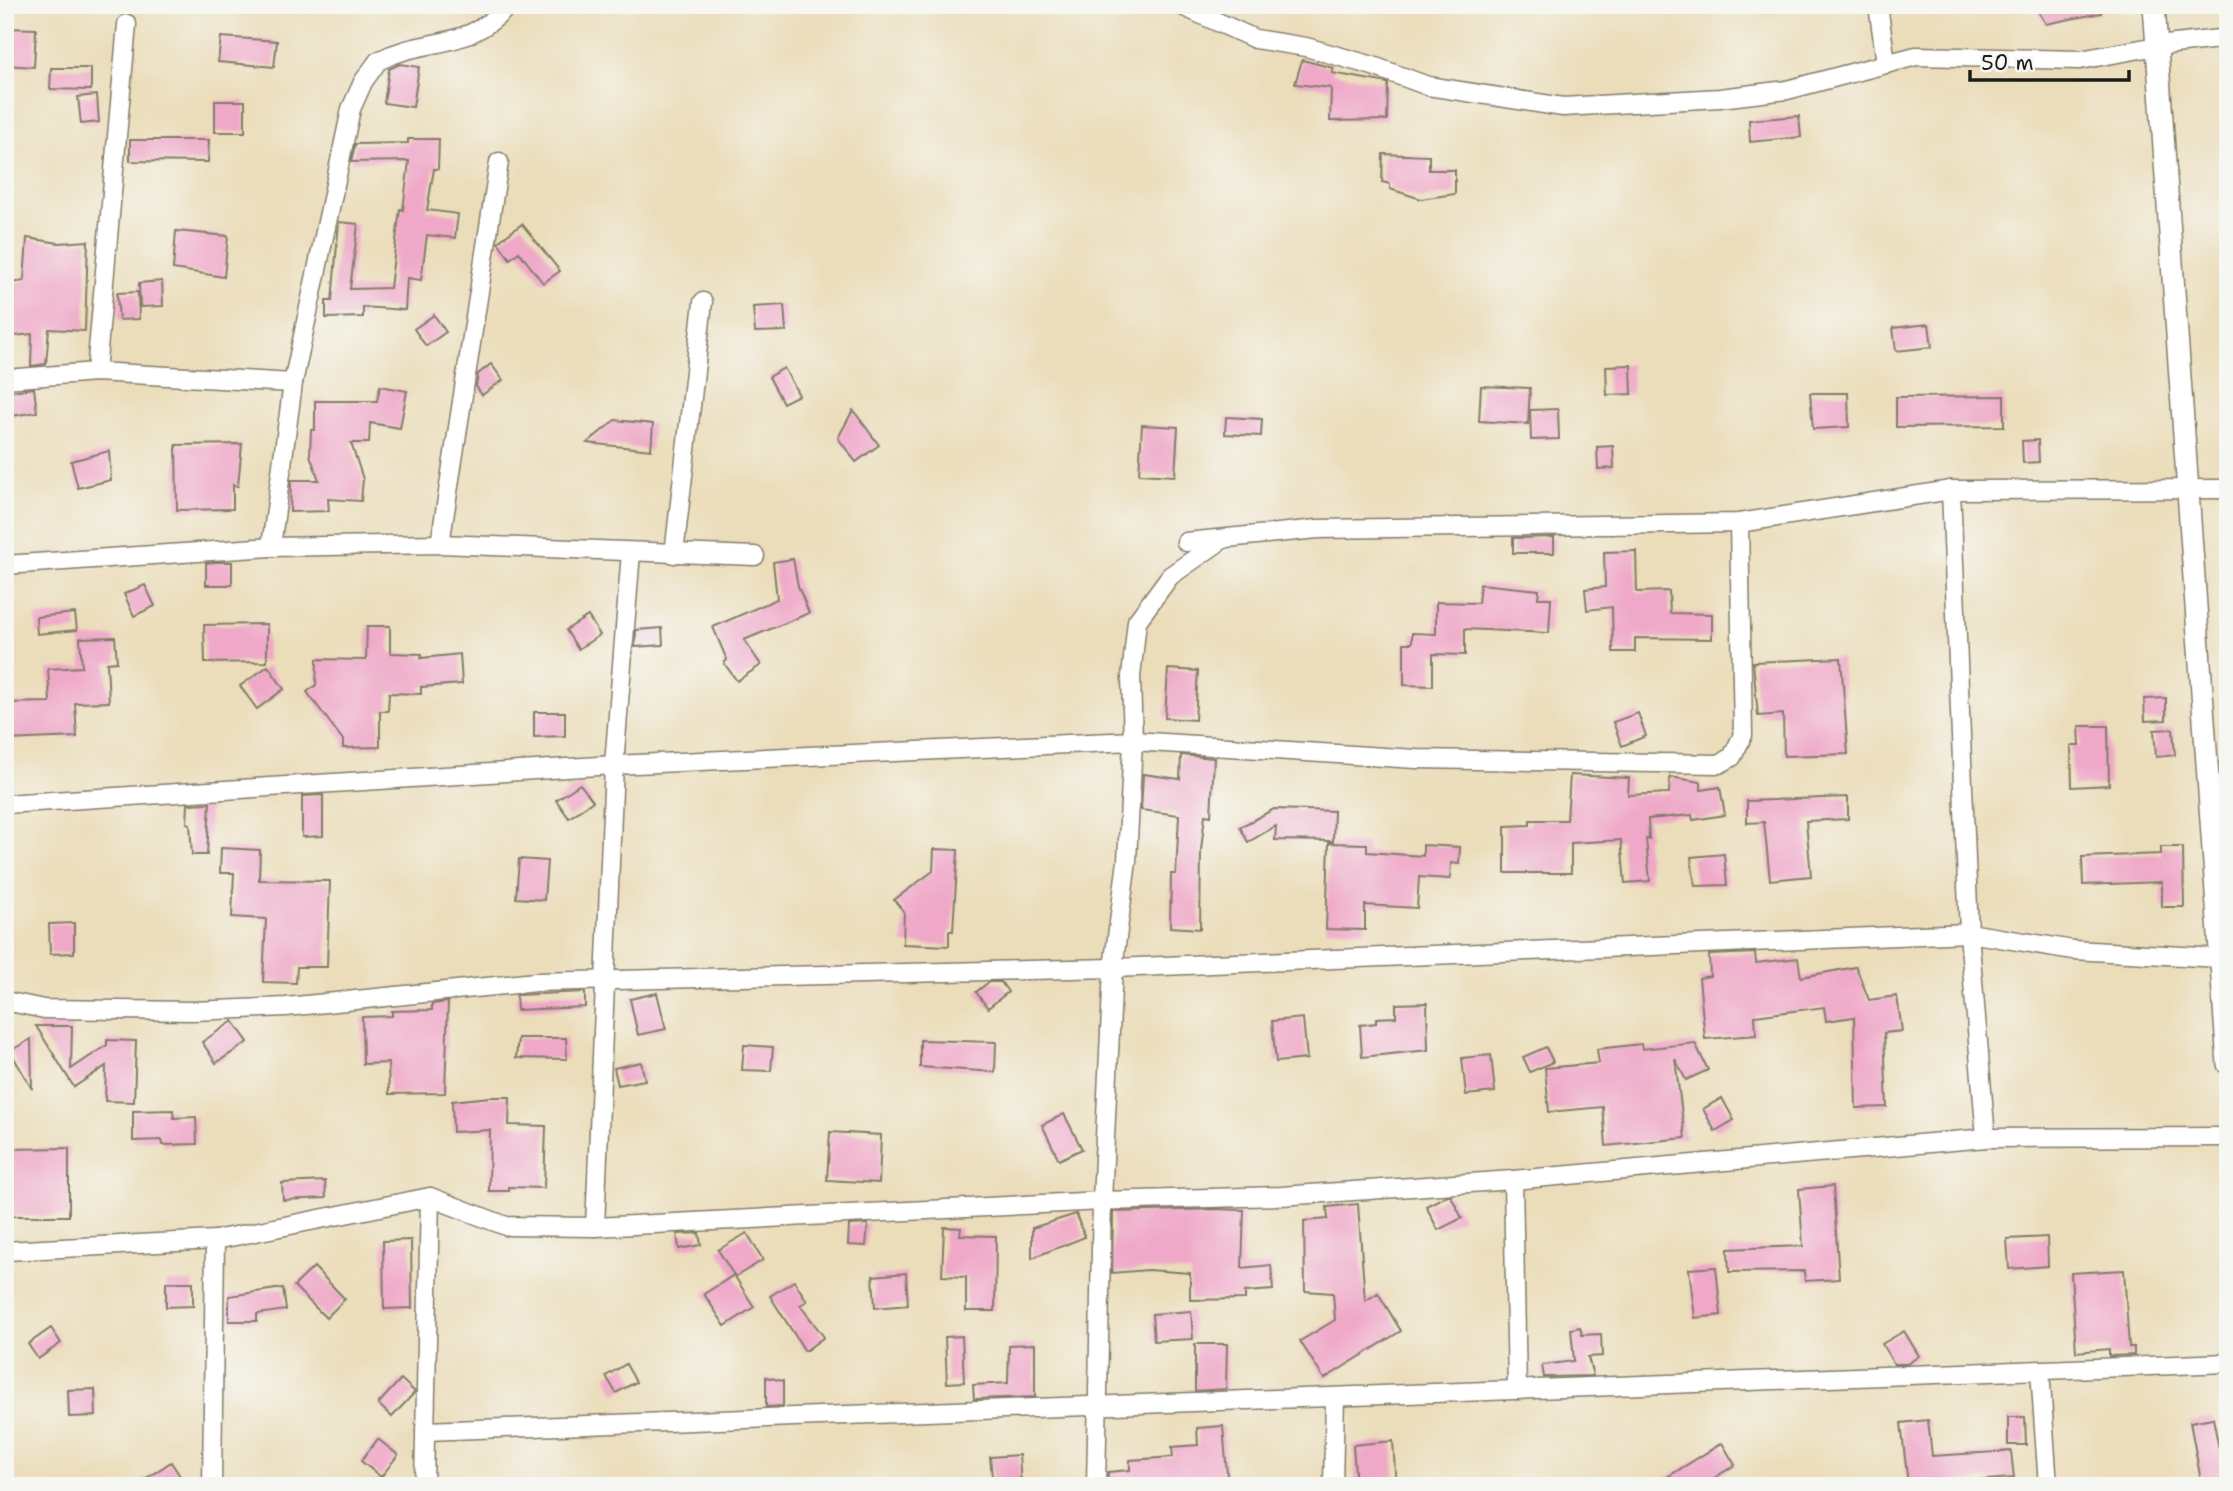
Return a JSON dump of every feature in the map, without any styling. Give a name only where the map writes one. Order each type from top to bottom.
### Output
[{"type":"street","points":[[271,547],[293,383],[351,109],[363,82],[378,61],[453,42],[483,28],[509,5]]},
{"type":"street","points":[[1180,5],[1255,39],[1306,47],[1373,66],[1428,86],[1563,107],[1720,98],[1787,90],[1916,56],[2080,60],[2157,46],[2228,38]]},
{"type":"street","points":[[1878,5],[1886,63]]},
{"type":"street","points":[[2154,5],[2228,1064]]},
{"type":"street","points":[[96,372],[127,24]]},
{"type":"street","points":[[440,544],[499,162]]},
{"type":"street","points":[[674,554],[703,302]]},
{"type":"street","points":[[5,379],[96,372],[293,383]]},
{"type":"street","points":[[1186,541],[1318,529],[1739,523],[1951,490],[2228,489]]},
{"type":"street","points":[[1951,490],[1969,933],[1986,1138]]},
{"type":"street","points":[[5,804],[614,765],[1133,741],[1416,759],[1719,764],[1732,757],[1743,735],[1739,523]]},
{"type":"street","points":[[1096,1486],[1102,1201],[1113,968],[1127,861],[1133,741],[1131,677],[1137,621],[1170,576],[1223,539]]},
{"type":"street","points":[[5,565],[271,547],[440,544],[755,556]]},
{"type":"street","points":[[595,1227],[614,765],[631,552]]},
{"type":"street","points":[[5,1001],[44,1009],[193,1011],[286,1007],[537,982],[1113,968],[1969,933],[2073,950],[2220,958]]},
{"type":"street","points":[[5,1251],[215,1240],[430,1197],[506,1226],[595,1227],[1102,1201],[1281,1196],[1513,1180],[1986,1138],[2228,1137]]},
{"type":"street","points":[[1513,1180],[1517,1390]]},
{"type":"street","points":[[424,1486],[430,1197]]},
{"type":"street","points":[[212,1486],[215,1240]]},
{"type":"street","points":[[425,1431],[2228,1363]]},
{"type":"street","points":[[2040,1370],[2048,1486]]},
{"type":"street","points":[[1333,1486],[1335,1397]]},
{"type":"building","points":[[2034,5],[2100,5],[2101,13],[2046,24]]},
{"type":"building","points":[[5,28],[36,29],[34,67],[5,65]]},
{"type":"building","points":[[221,37],[277,41],[274,67],[218,62]]},
{"type":"building","points":[[1302,60],[1334,68],[1332,73],[1388,83],[1387,120],[1330,121],[1331,88],[1295,84]]},
{"type":"building","points":[[400,64],[419,67],[413,107],[384,103],[389,69]]},
{"type":"building","points":[[51,68],[91,68],[91,90],[50,89]]},
{"type":"building","points":[[97,95],[99,122],[81,124],[78,97]]},
{"type":"building","points":[[215,101],[245,101],[245,132],[215,132]]},
{"type":"building","points":[[1799,116],[1801,137],[1750,142],[1749,120]]},
{"type":"building","points":[[408,139],[439,139],[438,169],[434,169],[427,210],[458,214],[455,238],[427,235],[421,280],[407,278],[405,310],[363,307],[363,317],[326,318],[326,301],[332,301],[339,222],[358,224],[350,289],[390,288],[400,209],[403,210],[409,161],[351,162],[355,144],[408,143]]},
{"type":"building","points":[[130,140],[209,140],[208,162],[130,161]]},
{"type":"building","points":[[1383,154],[1429,156],[1429,170],[1455,170],[1455,194],[1421,199],[1390,189],[1390,184],[1382,182]]},
{"type":"building","points":[[522,224],[560,271],[543,283],[519,252],[510,259],[498,242]]},
{"type":"building","points":[[176,231],[228,236],[224,277],[173,269]]},
{"type":"building","points":[[27,238],[59,243],[88,241],[85,331],[49,329],[46,364],[31,366],[32,334],[7,337],[5,284],[24,281]]},
{"type":"building","points":[[162,281],[163,306],[140,307],[139,283]]},
{"type":"building","points":[[138,292],[139,319],[119,320],[117,293]]},
{"type":"building","points":[[784,305],[786,331],[755,332],[753,307]]},
{"type":"building","points":[[434,315],[446,332],[426,346],[414,329]]},
{"type":"building","points":[[1929,324],[1932,347],[1896,351],[1893,328]]},
{"type":"building","points":[[491,364],[503,380],[482,395],[476,386],[478,374]]},
{"type":"building","points":[[1631,365],[1632,394],[1607,395],[1606,366]]},
{"type":"building","points":[[784,368],[799,395],[783,403],[769,377]]},
{"type":"building","points":[[380,386],[407,391],[400,428],[370,423],[369,443],[351,443],[363,479],[361,501],[328,499],[329,511],[290,512],[291,480],[319,480],[310,455],[311,430],[315,430],[315,401],[377,401]]},
{"type":"building","points":[[1481,386],[1530,388],[1528,424],[1479,421]]},
{"type":"building","points":[[34,388],[37,412],[5,417],[5,392]]},
{"type":"building","points":[[1810,393],[1848,393],[1849,427],[1813,429]]},
{"type":"building","points":[[2004,396],[2004,426],[1896,427],[1896,397]]},
{"type":"building","points":[[1558,409],[1559,439],[1531,440],[1530,410]]},
{"type":"building","points":[[853,410],[879,445],[856,462],[838,438]]},
{"type":"building","points":[[1226,417],[1262,419],[1261,436],[1225,434]]},
{"type":"building","points":[[615,420],[653,424],[651,450],[587,443]]},
{"type":"building","points":[[1142,425],[1178,427],[1175,476],[1139,474]]},
{"type":"building","points":[[2038,440],[2039,462],[2023,463],[2022,441]]},
{"type":"building","points":[[242,444],[238,486],[233,485],[233,509],[177,510],[176,445]]},
{"type":"building","points":[[1613,446],[1614,468],[1598,469],[1597,447]]},
{"type":"building","points":[[109,451],[111,480],[78,488],[71,461]]},
{"type":"building","points":[[1554,537],[1554,553],[1513,553],[1513,538]]},
{"type":"building","points":[[1636,551],[1637,592],[1669,591],[1670,613],[1712,614],[1712,639],[1635,638],[1635,652],[1613,652],[1612,607],[1587,610],[1585,589],[1605,587],[1604,552]]},
{"type":"building","points":[[793,559],[798,586],[809,613],[744,640],[761,665],[737,681],[724,663],[727,660],[713,627],[777,599],[773,562]]},
{"type":"building","points":[[232,562],[232,585],[206,585],[206,563]]},
{"type":"building","points":[[1480,584],[1539,590],[1538,598],[1551,598],[1549,633],[1465,629],[1465,655],[1433,654],[1433,686],[1404,685],[1404,643],[1412,643],[1412,633],[1436,634],[1436,602],[1478,603]]},
{"type":"building","points":[[145,585],[155,606],[134,616],[124,594]]},
{"type":"building","points":[[75,613],[77,630],[37,634],[36,617]]},
{"type":"building","points":[[588,616],[600,635],[578,649],[566,630]]},
{"type":"building","points":[[267,624],[267,662],[205,663],[204,625]]},
{"type":"building","points":[[367,626],[390,626],[390,653],[422,654],[421,658],[460,654],[462,684],[421,687],[421,694],[389,693],[388,711],[380,711],[380,747],[343,748],[343,740],[307,692],[316,685],[317,659],[366,660]]},
{"type":"building","points":[[662,628],[663,645],[635,647],[636,630]]},
{"type":"building","points":[[115,637],[117,662],[107,663],[109,702],[75,703],[77,737],[6,740],[6,703],[50,702],[48,669],[82,667],[80,638]]},
{"type":"building","points":[[1841,658],[1848,754],[1784,756],[1783,714],[1758,716],[1753,662]]},
{"type":"building","points":[[268,666],[284,689],[257,709],[240,686]]},
{"type":"building","points":[[1168,669],[1198,671],[1195,720],[1165,718]]},
{"type":"building","points":[[2166,698],[2166,720],[2145,721],[2144,699]]},
{"type":"building","points":[[534,712],[565,712],[565,736],[534,737]]},
{"type":"building","points":[[1638,713],[1646,736],[1622,746],[1613,722]]},
{"type":"building","points":[[2079,726],[2108,726],[2109,785],[2072,787],[2071,746],[2080,746]]},
{"type":"building","points":[[2173,729],[2175,755],[2156,757],[2154,730]]},
{"type":"building","points":[[1181,755],[1214,758],[1211,816],[1205,815],[1201,850],[1200,929],[1170,927],[1171,874],[1176,874],[1179,815],[1141,810],[1143,774],[1180,779]]},
{"type":"building","points":[[1570,775],[1629,778],[1628,795],[1669,793],[1670,777],[1701,782],[1701,790],[1720,787],[1725,815],[1693,820],[1692,815],[1648,819],[1649,839],[1646,839],[1650,881],[1625,883],[1621,840],[1571,843],[1571,873],[1505,873],[1505,826],[1530,825],[1530,820],[1567,820]]},
{"type":"building","points":[[580,784],[593,801],[569,818],[556,800]]},
{"type":"building","points":[[323,795],[323,836],[302,837],[302,796]]},
{"type":"building","points":[[1848,797],[1848,819],[1806,821],[1811,876],[1770,880],[1764,822],[1747,823],[1747,801]]},
{"type":"building","points":[[210,803],[207,855],[192,855],[190,824],[187,823],[188,804]]},
{"type":"building","points":[[1274,809],[1334,811],[1333,841],[1275,840],[1276,826],[1248,842],[1240,827]]},
{"type":"building","points":[[1329,843],[1367,844],[1367,852],[1423,856],[1423,845],[1460,847],[1459,864],[1451,863],[1450,879],[1419,877],[1417,908],[1365,905],[1365,930],[1326,929]]},
{"type":"building","points":[[2161,847],[2183,847],[2184,907],[2162,907],[2162,882],[2083,885],[2082,857],[2161,854]]},
{"type":"building","points":[[221,848],[260,850],[259,880],[330,881],[327,967],[297,967],[296,983],[263,982],[266,919],[232,917],[234,873],[220,873]]},
{"type":"building","points":[[934,849],[958,850],[953,931],[949,931],[949,946],[903,944],[904,912],[894,900],[933,871]]},
{"type":"building","points":[[1724,854],[1727,885],[1695,886],[1691,857]]},
{"type":"building","points":[[519,859],[547,861],[544,900],[516,898]]},
{"type":"building","points":[[74,923],[74,953],[50,954],[49,924]]},
{"type":"building","points":[[1755,953],[1756,963],[1798,958],[1801,977],[1856,967],[1869,1000],[1897,996],[1902,1031],[1884,1033],[1887,1107],[1856,1108],[1854,1017],[1826,1021],[1824,1007],[1755,1016],[1756,1035],[1705,1039],[1699,978],[1710,976],[1709,955]]},
{"type":"building","points":[[989,982],[1001,982],[1008,992],[988,1008],[976,992]]},
{"type":"building","points":[[585,992],[585,1007],[517,1010],[516,995]]},
{"type":"building","points":[[657,993],[666,1029],[638,1035],[630,999]]},
{"type":"building","points":[[448,1002],[445,1093],[389,1094],[388,1063],[363,1064],[362,1017],[392,1016],[392,1011],[432,1010],[432,1004]]},
{"type":"building","points":[[1427,1003],[1428,1050],[1362,1057],[1360,1025],[1376,1023],[1376,1018],[1396,1017],[1396,1004]]},
{"type":"building","points":[[1303,1018],[1307,1059],[1276,1062],[1272,1021]]},
{"type":"building","points":[[233,1021],[248,1042],[216,1063],[202,1042]]},
{"type":"building","points":[[36,1026],[72,1026],[71,1069],[107,1045],[107,1040],[136,1041],[134,1102],[105,1101],[106,1066],[74,1087]]},
{"type":"building","points":[[518,1038],[566,1038],[567,1059],[516,1058]]},
{"type":"building","points":[[31,1039],[32,1089],[10,1051]]},
{"type":"building","points":[[920,1040],[996,1042],[995,1072],[920,1067]]},
{"type":"building","points":[[1695,1043],[1708,1070],[1686,1080],[1675,1059],[1685,1138],[1606,1146],[1603,1107],[1549,1112],[1545,1068],[1599,1063],[1597,1049],[1641,1044],[1642,1049]]},
{"type":"building","points":[[744,1045],[773,1047],[771,1071],[742,1070]]},
{"type":"building","points":[[1546,1047],[1553,1062],[1530,1072],[1523,1057]]},
{"type":"building","points":[[1491,1055],[1495,1092],[1466,1095],[1462,1058]]},
{"type":"building","points":[[641,1062],[645,1080],[618,1085],[614,1068]]},
{"type":"building","points":[[510,1097],[509,1125],[546,1126],[544,1188],[509,1187],[509,1191],[489,1191],[490,1130],[453,1132],[452,1101]]},
{"type":"building","points":[[1722,1098],[1734,1120],[1715,1131],[1703,1109]]},
{"type":"building","points":[[173,1110],[174,1118],[196,1117],[197,1144],[163,1145],[162,1140],[133,1141],[133,1111]]},
{"type":"building","points":[[1064,1114],[1082,1149],[1059,1160],[1042,1125]]},
{"type":"building","points":[[830,1132],[881,1135],[879,1183],[827,1180]]},
{"type":"building","points":[[69,1148],[69,1216],[5,1216],[5,1149]]},
{"type":"building","points":[[325,1181],[326,1198],[283,1200],[282,1183]]},
{"type":"building","points":[[1833,1186],[1839,1279],[1805,1281],[1804,1271],[1729,1272],[1728,1249],[1803,1246],[1799,1189]]},
{"type":"building","points":[[1451,1196],[1462,1218],[1438,1230],[1426,1206]]},
{"type":"building","points":[[1358,1204],[1365,1301],[1378,1293],[1401,1331],[1324,1379],[1300,1341],[1335,1320],[1333,1293],[1305,1291],[1304,1221],[1328,1219],[1327,1207]]},
{"type":"building","points":[[1244,1210],[1242,1268],[1271,1265],[1273,1290],[1245,1292],[1245,1299],[1190,1300],[1190,1273],[1148,1270],[1112,1273],[1113,1212]]},
{"type":"building","points":[[1076,1214],[1085,1237],[1032,1258],[1032,1228]]},
{"type":"building","points":[[868,1224],[866,1246],[848,1245],[849,1225]]},
{"type":"building","points":[[944,1227],[961,1228],[960,1235],[996,1236],[995,1311],[966,1311],[966,1277],[942,1276]]},
{"type":"building","points":[[699,1233],[701,1245],[679,1249],[677,1234]]},
{"type":"building","points":[[747,1233],[763,1260],[735,1277],[718,1250]]},
{"type":"building","points":[[2047,1237],[2048,1266],[2009,1269],[2007,1239]]},
{"type":"building","points":[[411,1240],[412,1308],[384,1309],[383,1241]]},
{"type":"building","points":[[314,1267],[345,1299],[326,1318],[294,1286]]},
{"type":"building","points":[[1716,1267],[1721,1315],[1695,1318],[1689,1269]]},
{"type":"building","points":[[2124,1270],[2129,1347],[2134,1347],[2134,1355],[2109,1356],[2109,1349],[2076,1352],[2071,1273]]},
{"type":"building","points":[[906,1273],[908,1305],[875,1308],[873,1276]]},
{"type":"building","points":[[734,1275],[754,1307],[725,1326],[704,1294]]},
{"type":"building","points":[[794,1281],[807,1301],[800,1305],[824,1337],[805,1351],[770,1296]]},
{"type":"building","points":[[166,1282],[193,1282],[193,1306],[166,1307]]},
{"type":"building","points":[[283,1288],[286,1310],[257,1314],[257,1321],[229,1321],[229,1296]]},
{"type":"building","points":[[1191,1311],[1193,1339],[1154,1341],[1152,1314]]},
{"type":"building","points":[[1580,1327],[1582,1335],[1601,1334],[1602,1356],[1588,1357],[1593,1376],[1544,1377],[1542,1365],[1574,1361],[1571,1329]]},
{"type":"building","points":[[51,1328],[61,1343],[38,1359],[28,1344]]},
{"type":"building","points":[[1904,1331],[1919,1356],[1907,1364],[1894,1364],[1882,1344]]},
{"type":"building","points":[[962,1336],[964,1382],[947,1383],[945,1337]]},
{"type":"building","points":[[1035,1344],[1035,1397],[974,1399],[973,1385],[1008,1383],[1009,1345]]},
{"type":"building","points":[[1195,1344],[1227,1344],[1226,1389],[1195,1391]]},
{"type":"building","points":[[626,1364],[636,1382],[616,1393],[606,1376]]},
{"type":"building","points":[[766,1377],[783,1381],[783,1406],[766,1407]]},
{"type":"building","points":[[401,1379],[415,1392],[392,1417],[378,1404]]},
{"type":"building","points":[[95,1389],[96,1416],[69,1417],[68,1390]]},
{"type":"building","points":[[2008,1417],[2025,1417],[2026,1445],[2008,1445]]},
{"type":"building","points":[[2213,1418],[2225,1479],[2224,1486],[2202,1486],[2190,1422]]},
{"type":"building","points":[[1928,1420],[1932,1456],[2011,1451],[2014,1478],[1908,1485],[1901,1423]]},
{"type":"building","points":[[1223,1426],[1228,1486],[1107,1486],[1108,1472],[1130,1470],[1130,1460],[1173,1457],[1172,1447],[1198,1445],[1197,1428]]},
{"type":"building","points":[[378,1439],[398,1455],[381,1477],[361,1461]]},
{"type":"building","points":[[1393,1441],[1396,1486],[1356,1486],[1353,1445]]},
{"type":"building","points":[[1722,1443],[1735,1465],[1701,1486],[1653,1486]]},
{"type":"building","points":[[1019,1455],[1021,1486],[993,1486],[990,1457]]},
{"type":"building","points":[[171,1462],[182,1479],[172,1486],[135,1486]]}]
